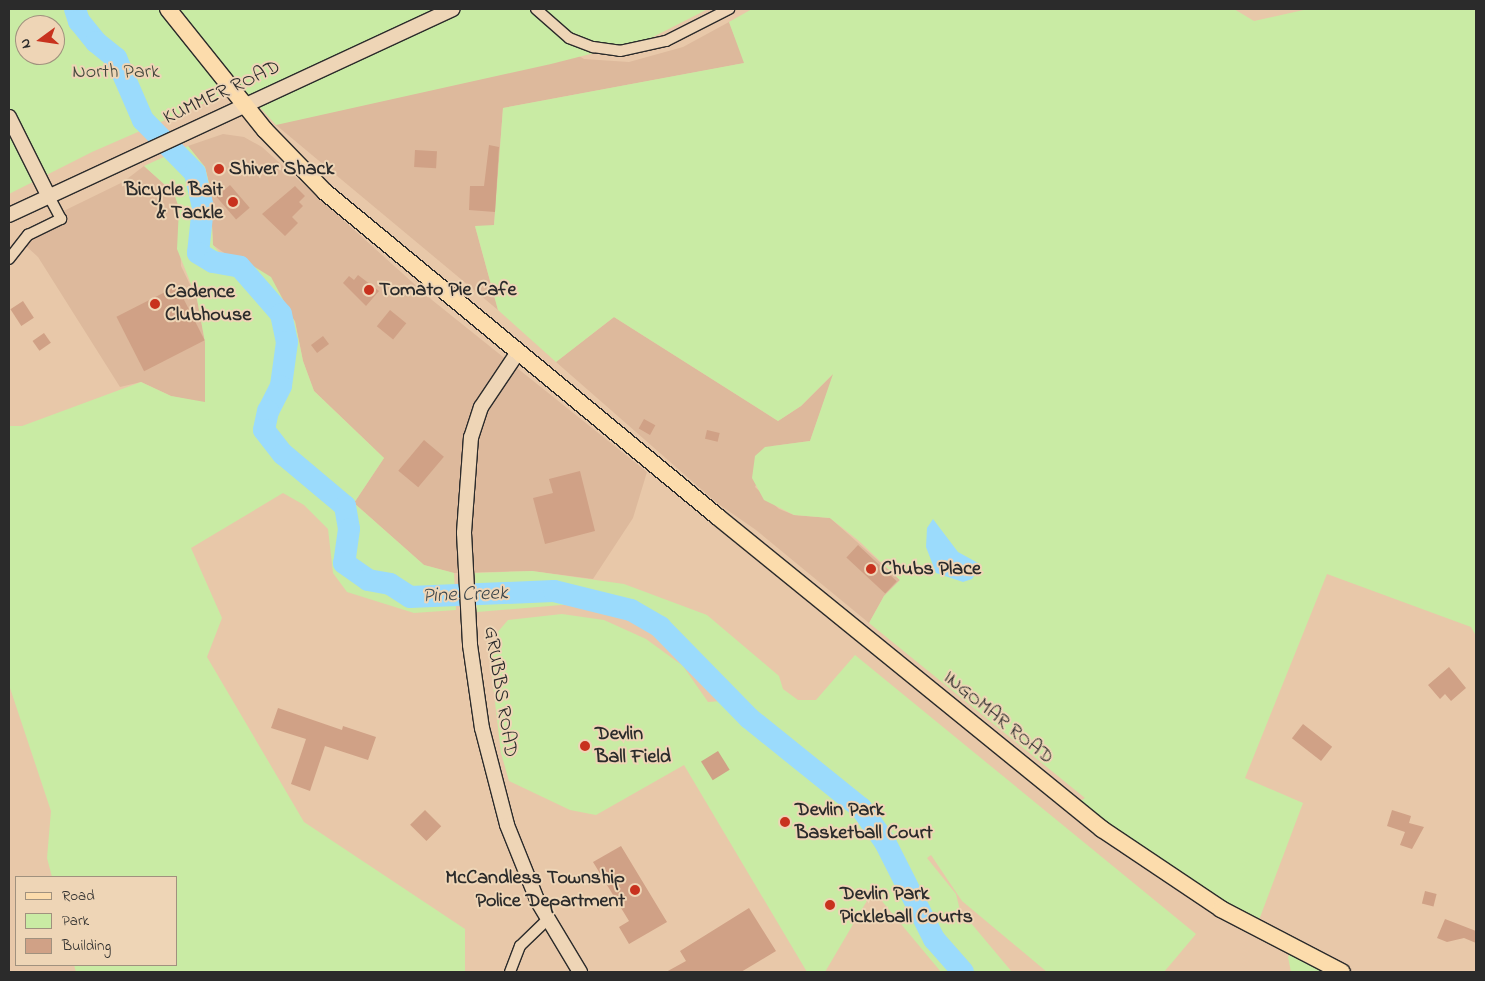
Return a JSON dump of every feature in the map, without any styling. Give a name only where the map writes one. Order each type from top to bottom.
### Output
[{"type":"main road","points":[[168,9],[244,105]]},
{"type":"main road","name":"INGOMAR ROAD","points":[[244,105],[325,192],[651,462],[1102,829],[1221,909],[1342,972]]},
{"type":"street","name":"KUMMER ROAD","points":[[9,215],[48,195],[453,9]]},
{"type":"street","points":[[536,9],[569,38],[593,47],[620,51],[666,41],[729,9]]},
{"type":"street","points":[[9,117],[61,219],[28,235],[9,259]]},
{"type":"street","name":"GRUBBS ROAD","points":[[518,352],[481,407],[471,437],[465,575],[467,609],[475,685],[494,782],[518,857],[548,920],[580,972]]},
{"type":"street","points":[[510,972],[520,946],[548,920]]},
{"type":"shaded area","points":[[729,22],[745,63],[503,108],[494,226],[475,226],[498,310],[276,125],[277,115],[544,35],[584,59],[629,62],[683,47]]},
{"type":"shaded area","points":[[223,134],[244,137],[262,147],[432,300],[647,472],[633,518],[593,579],[532,571],[454,573],[424,565],[354,503],[384,458],[314,391],[303,361],[295,321],[230,257],[213,245],[210,187],[205,167],[188,146]]},
{"type":"shaded area","points":[[144,166],[174,193],[179,208],[181,266],[197,299],[205,342],[205,403],[171,396],[141,382],[120,387],[38,257],[25,245],[46,230],[41,222],[123,182]]},
{"type":"shaded area","points":[[614,317],[778,421],[801,406],[834,373],[810,441],[773,446],[755,487],[779,509],[794,515],[830,518],[900,580],[884,596],[869,623],[756,530],[717,503],[556,362]]},
{"type":"green space","name":"North Park","points":[[9,9],[708,9],[649,39],[551,64],[276,125],[241,87],[92,152],[9,194]]},
{"type":"green space","points":[[752,9],[1234,9],[1254,21],[1308,9],[1476,9],[1476,636],[1471,627],[1327,574],[1245,778],[1303,803],[1256,928],[1072,806],[1085,798],[869,623],[884,596],[900,580],[859,541],[830,518],[794,515],[764,500],[752,478],[755,456],[765,447],[810,441],[833,374],[801,406],[778,421],[614,317],[556,362],[498,310],[475,226],[494,225],[503,108],[744,63],[729,22]]},
{"type":"green space","points":[[188,146],[205,167],[210,187],[213,245],[219,252],[247,262],[271,277],[295,322],[303,361],[314,391],[384,458],[354,503],[424,565],[454,573],[456,610],[414,613],[347,592],[333,573],[328,529],[304,505],[283,493],[191,548],[222,618],[207,657],[304,822],[465,929],[465,972],[76,972],[74,966],[178,966],[178,876],[52,876],[47,858],[51,811],[9,685],[9,426],[22,426],[141,382],[171,396],[205,402],[205,342],[197,299],[177,249],[179,208],[174,193],[144,166]]},
{"type":"green space","points":[[532,571],[624,584],[707,615],[779,676],[783,689],[798,700],[816,700],[855,655],[1196,934],[1164,972],[1047,972],[962,901],[931,855],[927,858],[956,894],[960,910],[1012,972],[941,972],[876,894],[868,899],[825,972],[807,972],[684,765],[596,815],[570,810],[509,781],[501,753],[491,668],[496,634],[508,620],[562,614],[604,620],[646,639],[683,666],[708,702],[721,701],[679,644],[634,613],[585,603],[477,612],[475,573]]},
{"type":"green space","points":[[1293,948],[1342,972],[1291,972],[1288,957]]},
{"type":"water","points":[[933,519],[958,552],[978,563],[980,567],[972,579],[963,582],[936,573],[926,547],[927,528]]},
{"type":"building","points":[[489,145],[499,147],[495,212],[469,210],[470,186],[484,186]]},
{"type":"building","points":[[415,150],[437,151],[436,168],[414,167]]},
{"type":"building","name":"Bicycle Bait & Tackle","points":[[230,185],[250,208],[236,219],[216,197]]},
{"type":"building","points":[[295,186],[305,196],[299,202],[303,206],[292,217],[298,223],[285,236],[262,214]]},
{"type":"building","name":"Tomato Pie Cafe","points":[[358,275],[379,291],[366,306],[343,283],[349,276],[354,280]]},
{"type":"building","points":[[177,286],[205,340],[144,371],[116,317]]},
{"type":"building","points":[[23,301],[34,318],[21,326],[10,309]]},
{"type":"building","points":[[390,310],[406,323],[393,340],[377,326]]},
{"type":"building","points":[[44,333],[51,343],[39,351],[33,341]]},
{"type":"building","points":[[323,336],[329,344],[317,353],[311,345]]},
{"type":"building","points":[[644,419],[655,425],[650,435],[639,429]]},
{"type":"building","points":[[707,430],[720,433],[718,442],[705,439]]},
{"type":"building","points":[[424,440],[444,457],[418,487],[398,471]]},
{"type":"building","points":[[580,471],[595,531],[545,544],[533,498],[553,493],[549,479]]},
{"type":"building","name":"Chubs Place","points":[[858,545],[897,581],[885,594],[846,557]]},
{"type":"building","points":[[1449,667],[1466,688],[1451,701],[1445,694],[1440,699],[1428,685]]},
{"type":"building","points":[[278,708],[342,730],[343,726],[376,737],[368,760],[325,746],[310,791],[291,784],[306,739],[271,728]]},
{"type":"building","points":[[1303,724],[1332,747],[1321,761],[1292,738]]},
{"type":"building","points":[[718,751],[730,770],[713,780],[701,762]]},
{"type":"building","points":[[425,810],[441,826],[426,841],[410,825]]},
{"type":"building","points":[[1392,810],[1411,816],[1409,823],[1424,827],[1412,849],[1400,845],[1405,832],[1387,826]]},
{"type":"building","points":[[621,846],[667,922],[629,944],[619,927],[629,921],[593,862]]},
{"type":"building","points":[[1425,891],[1437,894],[1433,907],[1422,904]]},
{"type":"building","points":[[749,908],[776,951],[741,972],[666,972],[686,961],[680,951]]},
{"type":"building","points":[[1445,919],[1476,931],[1476,943],[1464,938],[1447,942],[1437,938]]},
{"type":"waterway","name":"Pine Creek","points":[[75,9],[79,21],[96,42],[116,58],[143,120],[195,173],[203,207],[198,253],[213,262],[240,267],[281,314],[287,342],[281,386],[268,411],[264,430],[283,454],[345,506],[349,529],[344,563],[368,580],[390,584],[410,597],[554,591],[631,610],[660,627],[749,718],[861,808],[885,842],[934,939],[963,972]]},
{"type":"place","name":"Shiver Shack","points":[[219,169]]},
{"type":"place","name":"Bicycle Bait & Tackle","points":[[233,202]]},
{"type":"place","name":"Tomato Pie Cafe","points":[[369,290]]},
{"type":"place","name":"Cadence Clubhouse","points":[[155,304]]},
{"type":"place","name":"Chubs Place","points":[[871,569]]},
{"type":"place","name":"Devlin Ball Field","points":[[585,746]]},
{"type":"place","name":"Devlin Park Basketball Court","points":[[785,822]]},
{"type":"place","name":"McCandless Township Police Department","points":[[635,890]]},
{"type":"place","name":"Devlin Park Pickleball Courts","points":[[830,905]]}]
